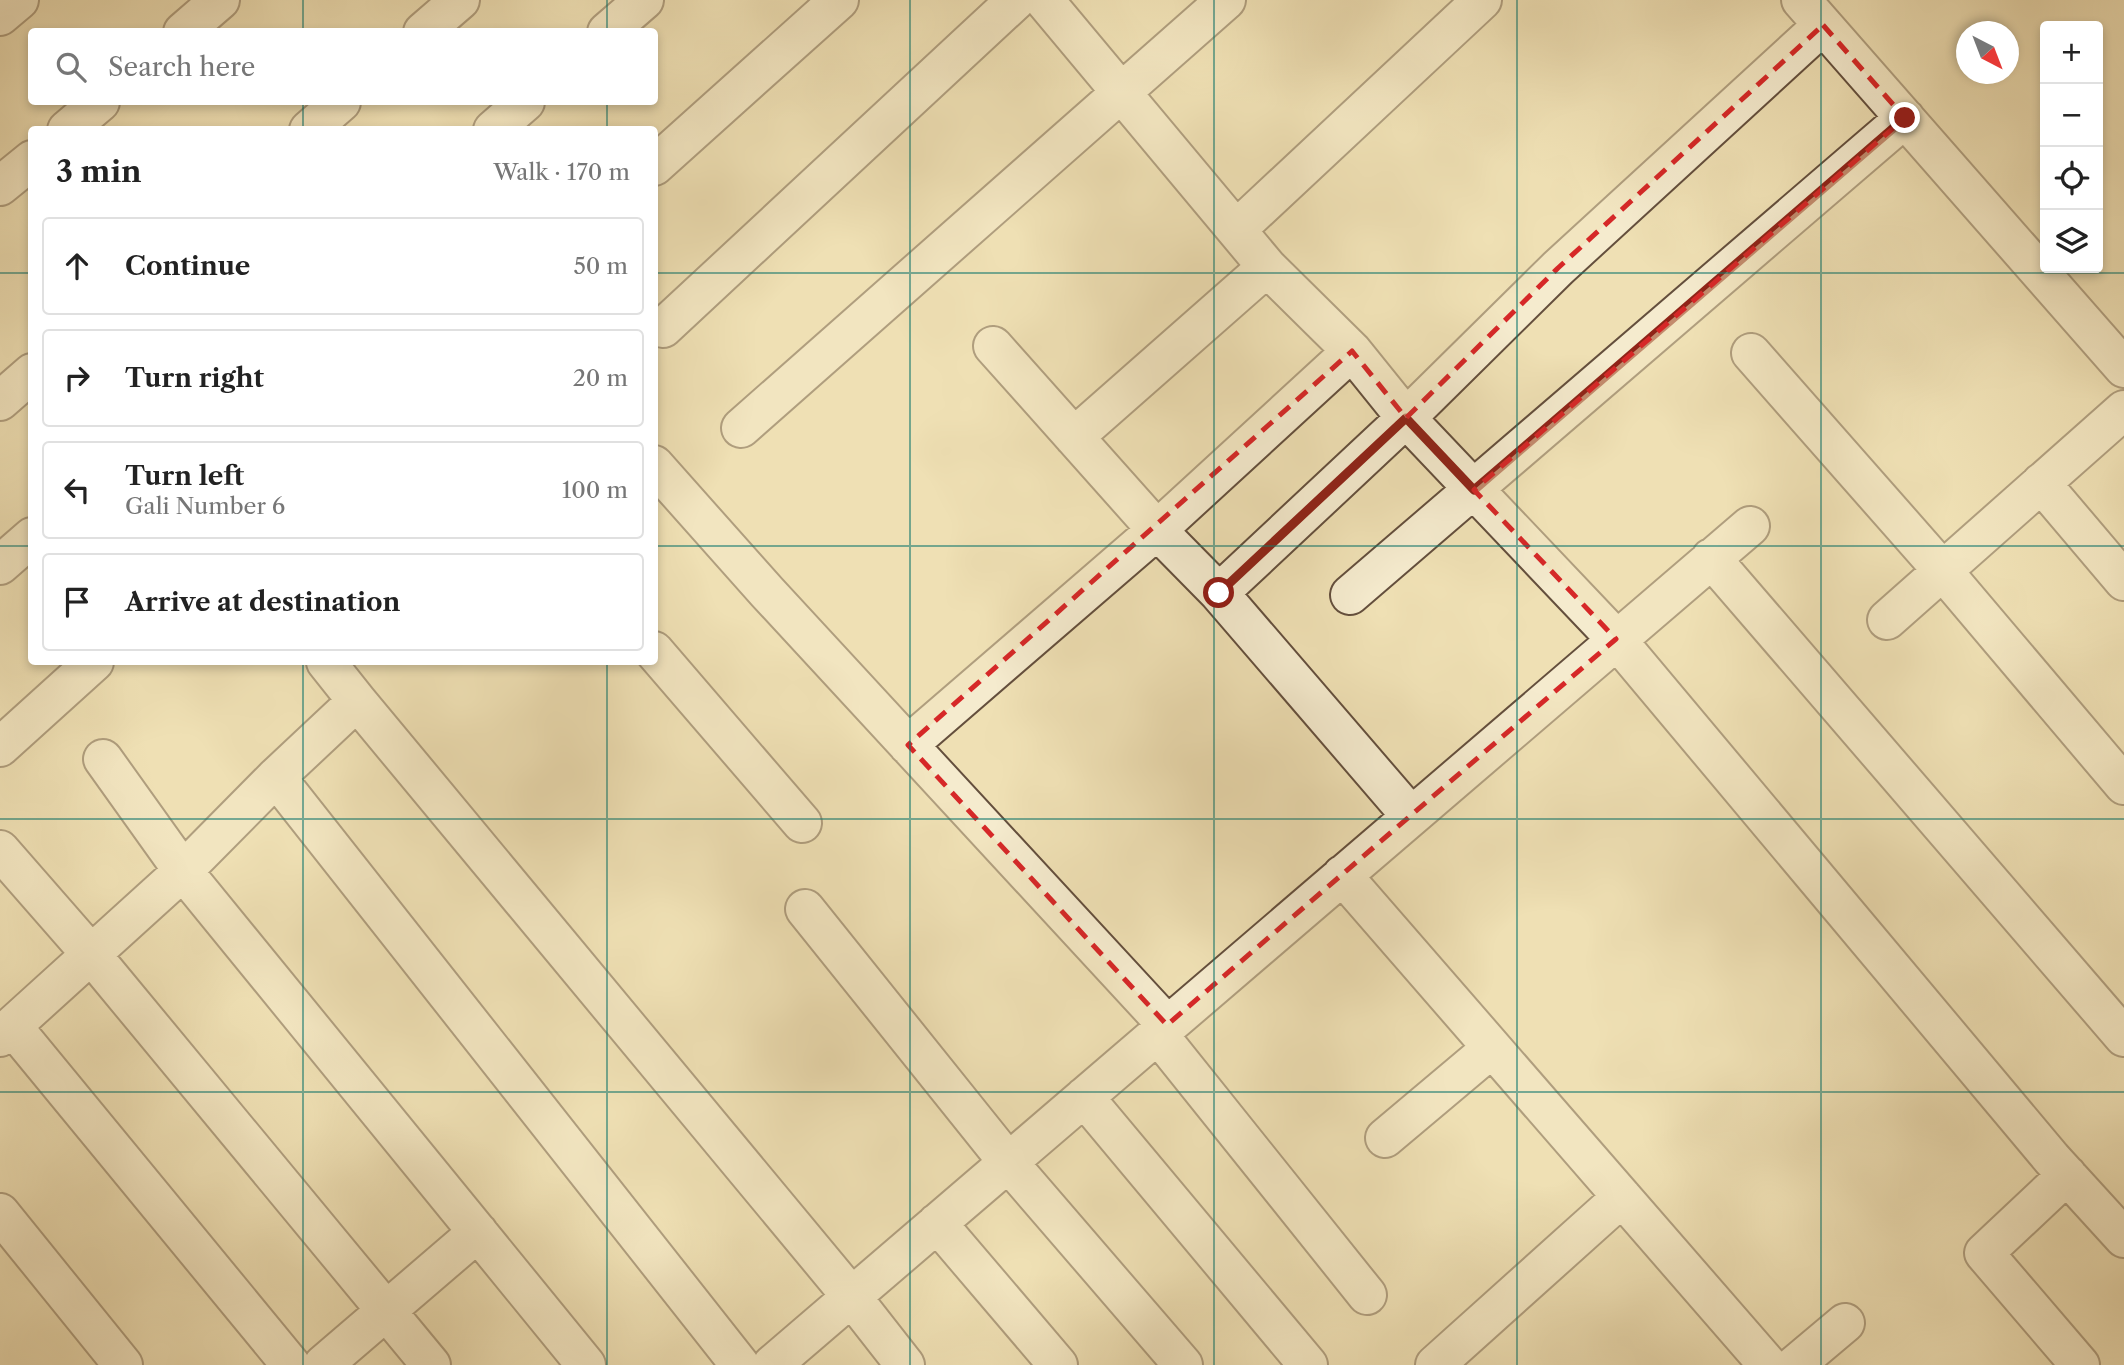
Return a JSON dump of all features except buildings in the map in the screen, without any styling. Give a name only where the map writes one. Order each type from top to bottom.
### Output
[{"type":"street","points":[[0,16],[19,0]]},
{"type":"street","points":[[188,28],[220,0]]},
{"type":"street","points":[[428,28],[460,0]]},
{"type":"street","points":[[612,28],[644,0]]},
{"type":"street","points":[[658,162],[839,0]]},
{"type":"street","points":[[663,328],[1016,0]]},
{"type":"street","points":[[1044,0],[1267,267],[1352,351],[1406,418],[1616,639],[2067,1175],[2124,1238]]},
{"type":"street","points":[[741,428],[1226,0]]},
{"type":"street","points":[[1236,230],[1482,0]]},
{"type":"street","points":[[1219,593],[1406,418],[1812,12],[2124,368]]},
{"type":"street","points":[[72,126],[96,105]]},
{"type":"street","points":[[314,126],[338,105]]},
{"type":"street","points":[[498,126],[522,105]]},
{"type":"street","points":[[1350,595],[1905,118]]},
{"type":"street","points":[[0,186],[28,163]]},
{"type":"street","points":[[1074,437],[1267,267]]},
{"type":"street","points":[[993,346],[1157,530],[1219,593],[1411,816]]},
{"type":"street","points":[[908,745],[1157,530],[1352,351]]},
{"type":"street","points":[[1751,353],[1942,570],[2124,785]]},
{"type":"street","points":[[0,401],[28,376]]},
{"type":"street","points":[[1887,620],[2124,410]]},
{"type":"street","points":[[658,469],[1162,1029],[1367,1295]]},
{"type":"street","points":[[2042,483],[2124,582]]},
{"type":"street","points":[[772,1365],[1750,526]]},
{"type":"street","points":[[0,565],[28,540]]},
{"type":"street","points":[[1711,558],[2124,1037]]},
{"type":"street","points":[[658,656],[803,823]]},
{"type":"street","points":[[0,747],[91,665]]},
{"type":"street","points":[[329,665],[852,1296],[905,1365]]},
{"type":"street","points":[[291,1365],[6,1031],[183,871],[276,777],[357,701]]},
{"type":"street","points":[[103,759],[183,871],[586,1365]]},
{"type":"street","points":[[276,777],[740,1365]]},
{"type":"street","points":[[0,850],[90,953],[431,1365]]},
{"type":"street","points":[[1342,875],[1768,1365]]},
{"type":"street","points":[[805,909],[1008,1162],[1183,1365]]},
{"type":"street","points":[[1385,1138],[1493,1048]]},
{"type":"street","points":[[1084,1097],[1308,1365]]},
{"type":"street","points":[[2067,1175],[1984,1254],[2080,1365]]},
{"type":"street","points":[[1435,1365],[1622,1197]]},
{"type":"street","points":[[0,1213],[123,1365]]},
{"type":"street","points":[[937,1223],[1058,1365]]},
{"type":"street","points":[[323,1365],[478,1232]]},
{"type":"street","points":[[1795,1365],[1844,1323]]},
{"type":"highlighted area","points":[[1823,25],[1905,118],[1474,490],[1616,639],[1167,1025],[908,745],[1352,351],[1406,418],[1558,268]]},
{"type":"route","points":[[1219,593],[1406,418],[1474,490],[1905,118]]}]
